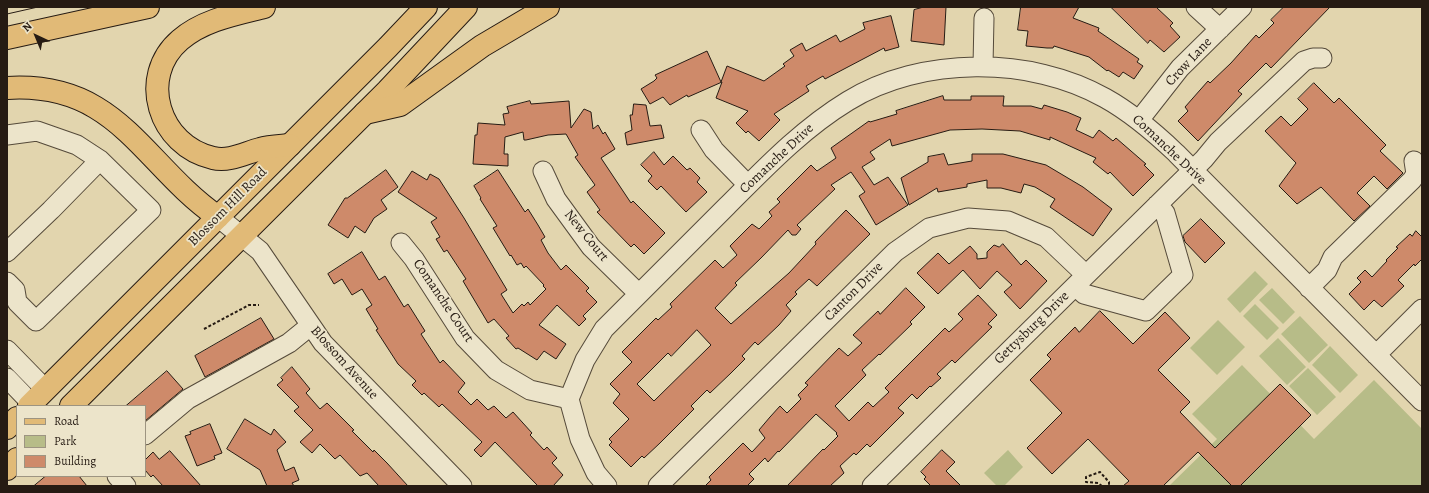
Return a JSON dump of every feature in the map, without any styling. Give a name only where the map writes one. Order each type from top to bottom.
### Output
[{"type":"main road","points":[[7,38],[148,7]]},
{"type":"main road","points":[[264,7],[207,24],[190,32],[180,40],[165,57],[158,72],[157,92],[159,108],[164,121],[174,136],[186,146],[200,154],[214,159],[241,156],[260,149],[290,145]]},
{"type":"main road","name":"Blossom Hill Road","points":[[36,405],[426,7]]},
{"type":"main road","name":"Blossom Hill Road","points":[[77,403],[242,235],[365,113],[466,7]]},
{"type":"main road","points":[[365,113],[400,105],[482,46],[548,7]]},
{"type":"main road","points":[[7,88],[34,88],[60,92],[78,99],[106,114],[133,135],[203,207],[218,218]]},
{"type":"main road","name":"Blossom Hill Road","points":[[7,428],[16,421]]},
{"type":"main road","points":[[7,469],[16,460]]},
{"type":"street","points":[[1196,7],[1220,29]]},
{"type":"street","name":"Crow Lane","points":[[1140,120],[1180,68],[1242,7]]},
{"type":"street","points":[[983,66],[984,18]]},
{"type":"street","name":"Gettysburg Drive","points":[[881,483],[1081,280],[1212,152],[1218,142],[1304,61],[1313,58],[1322,58]]},
{"type":"street","name":"Comanche Drive","points":[[570,399],[585,360],[604,329],[807,128],[849,100],[891,81],[933,70],[983,66],[1029,71],[1068,81],[1104,97],[1140,120],[1193,170],[1422,401]]},
{"type":"street","points":[[701,130],[714,150],[748,185]]},
{"type":"street","points":[[7,135],[37,131],[77,145],[100,160],[151,210],[36,321],[17,302],[15,290],[7,282]]},
{"type":"street","points":[[7,252],[100,160]]},
{"type":"street","points":[[1309,288],[1327,270],[1333,257],[1412,180],[1416,174],[1414,161]]},
{"type":"street","name":"New Court","points":[[543,171],[556,199],[591,247],[639,294]]},
{"type":"street","name":"Canton Drive","points":[[658,486],[895,252],[929,228],[968,218],[1008,221],[1046,237],[1081,280],[1084,294],[1146,311],[1184,275],[1165,213],[1157,205]]},
{"type":"street","name":"Blossom Avenue","points":[[218,218],[242,235],[262,254],[310,326],[341,363],[462,486]]},
{"type":"street","name":"Comanche Court","points":[[401,244],[414,259],[465,338],[496,370],[530,390],[570,399]]},
{"type":"street","points":[[1376,355],[1422,309]]},
{"type":"street","points":[[146,434],[188,399],[289,343],[310,326]]},
{"type":"street","points":[[7,350],[36,405]]},
{"type":"street","points":[[7,378],[36,405]]},
{"type":"street","points":[[570,399],[580,439],[596,473],[607,486]]},
{"type":"street","points":[[118,477],[126,486]]},
{"type":"path","points":[[204,329],[250,305],[259,305]]},
{"type":"path","points":[[1102,486],[1098,483],[1086,482],[1086,477],[1100,472],[1109,482],[1108,486]]},
{"type":"green space","points":[[1255,271],[1268,284],[1240,313],[1227,299]]},
{"type":"green space","points":[[1272,288],[1295,312],[1283,324],[1259,300]]},
{"type":"green space","points":[[1255,304],[1279,328],[1267,340],[1243,316]]},
{"type":"green space","points":[[1300,316],[1328,345],[1309,363],[1281,334]]},
{"type":"green space","points":[[1218,320],[1245,347],[1217,375],[1190,348]]},
{"type":"green space","points":[[1278,338],[1306,367],[1287,385],[1259,356]]},
{"type":"green space","points":[[1330,346],[1358,375],[1340,393],[1312,365]]},
{"type":"green space","points":[[1242,365],[1314,439],[1374,380],[1422,429],[1422,486],[1169,486],[1217,439],[1192,414]]},
{"type":"green space","points":[[1308,368],[1336,397],[1317,415],[1289,386]]},
{"type":"green space","points":[[1008,450],[1023,467],[1004,486],[997,486],[984,473]]},
{"type":"building","points":[[924,7],[946,7],[944,45],[911,41],[914,10]]},
{"type":"building","points":[[1021,7],[1079,7],[1073,18],[1099,28],[1098,31],[1139,59],[1137,62],[1143,66],[1134,79],[1123,72],[1119,77],[1108,70],[1107,71],[1089,57],[1054,46],[1053,48],[1047,48],[1026,46],[1028,31],[1018,30]]},
{"type":"building","points":[[1111,7],[1156,7],[1173,23],[1170,26],[1180,37],[1164,52],[1150,40],[1148,43]]},
{"type":"building","points":[[1284,7],[1330,7],[1271,68],[1266,63],[1238,91],[1242,94],[1198,141],[1178,121],[1188,111],[1185,107],[1208,81],[1210,83],[1231,63],[1256,35],[1259,38],[1274,23],[1271,20]]},
{"type":"building","points":[[891,16],[899,47],[885,51],[884,48],[825,79],[823,76],[806,86],[809,91],[774,114],[780,120],[759,141],[748,131],[746,133],[736,123],[748,111],[716,98],[722,82],[688,97],[687,95],[670,105],[663,97],[650,104],[641,89],[657,78],[655,75],[707,51],[721,82],[727,66],[764,81],[785,66],[783,64],[794,56],[790,50],[802,43],[806,51],[836,35],[840,42],[865,29],[863,23]]},
{"type":"building","points":[[1314,83],[1334,103],[1339,98],[1386,145],[1380,151],[1403,173],[1387,189],[1374,176],[1357,193],[1370,206],[1354,221],[1321,187],[1297,204],[1279,186],[1296,163],[1265,131],[1281,116],[1291,126],[1308,109],[1298,99]]},
{"type":"building","points":[[943,96],[944,100],[971,100],[971,96],[1004,96],[1003,106],[1031,106],[1042,109],[1044,105],[1081,118],[1076,130],[1093,138],[1099,130],[1113,141],[1116,138],[1146,164],[1144,165],[1154,175],[1133,196],[1110,172],[1108,174],[1093,162],[1096,158],[1050,137],[1050,140],[1020,131],[982,129],[950,130],[892,146],[890,139],[870,152],[875,159],[862,167],[874,185],[888,177],[908,205],[876,225],[859,196],[865,192],[851,172],[831,185],[835,189],[797,225],[801,229],[796,235],[792,235],[788,230],[735,283],[737,285],[715,308],[731,324],[789,273],[816,244],[815,242],[846,210],[870,234],[817,286],[809,279],[795,292],[797,294],[786,305],[791,311],[779,325],[758,345],[755,342],[742,356],[745,359],[710,393],[707,390],[691,406],[694,409],[644,458],[642,456],[631,467],[609,445],[612,442],[609,439],[629,419],[613,403],[620,394],[610,384],[632,362],[622,352],[656,318],[658,320],[672,307],[670,304],[715,260],[723,268],[737,255],[730,246],[752,224],[759,229],[772,216],[769,212],[780,202],[777,199],[811,165],[817,171],[836,158],[831,148],[869,121],[870,122],[897,114],[896,111]],"holes":[[[697,330],[711,345],[654,401],[637,384],[668,353],[671,356]]]},
{"type":"building","points":[[530,101],[531,104],[569,101],[571,128],[584,109],[591,112],[593,129],[598,125],[603,134],[605,132],[615,149],[601,158],[631,203],[633,201],[665,233],[644,254],[634,244],[631,247],[597,212],[600,210],[587,192],[595,185],[575,157],[578,155],[566,134],[548,135],[524,140],[523,132],[505,137],[504,154],[508,154],[508,166],[473,164],[475,135],[477,135],[478,123],[505,125],[503,114],[509,113],[507,107]]},
{"type":"building","points":[[634,104],[646,105],[650,126],[661,125],[664,138],[627,145],[625,133],[632,130],[630,115],[632,115]]},
{"type":"building","points":[[654,152],[664,165],[673,156],[687,170],[690,168],[700,178],[697,182],[707,192],[686,212],[661,186],[657,190],[648,181],[652,176],[641,165]]},
{"type":"building","points":[[944,154],[948,165],[972,161],[972,154],[1003,154],[1046,165],[1083,187],[1112,209],[1093,236],[1050,207],[1055,199],[1035,187],[1024,184],[1021,193],[1001,188],[987,188],[987,180],[967,184],[967,187],[938,192],[937,188],[909,205],[901,178],[928,162],[928,157]]},
{"type":"building","points":[[386,170],[398,187],[381,200],[387,209],[374,218],[365,233],[355,226],[348,238],[328,225],[345,198]]},
{"type":"building","points":[[498,170],[525,212],[528,209],[538,225],[545,237],[541,240],[548,253],[561,270],[566,265],[589,288],[586,291],[597,302],[583,316],[586,319],[579,326],[557,305],[539,325],[566,344],[556,359],[544,351],[537,360],[518,348],[516,349],[506,338],[509,336],[494,319],[488,323],[463,281],[466,279],[447,250],[444,252],[436,239],[440,237],[431,222],[437,218],[398,192],[412,171],[427,180],[430,174],[439,179],[507,290],[501,294],[513,313],[522,304],[524,306],[528,302],[530,305],[546,289],[526,266],[524,268],[521,263],[517,265],[511,255],[510,256],[493,228],[497,226],[480,199],[481,198],[474,186]]},
{"type":"building","points":[[1201,219],[1225,243],[1205,263],[1185,242],[1183,236]]},
{"type":"building","points":[[1416,231],[1422,237],[1422,259],[1415,266],[1414,264],[1398,280],[1404,286],[1382,307],[1374,300],[1364,310],[1349,294],[1361,282],[1357,278],[1365,270],[1372,277],[1398,248],[1396,247],[1410,234],[1412,236]]},
{"type":"building","points":[[1003,244],[1021,265],[1026,260],[1047,281],[1020,309],[1004,292],[1012,285],[997,271],[980,289],[963,270],[938,294],[917,273],[938,253],[949,264],[970,246],[977,254],[977,259],[987,258],[987,252],[994,245],[999,247]]},
{"type":"building","points":[[362,252],[379,280],[385,276],[404,307],[408,304],[425,331],[421,334],[440,363],[443,360],[465,383],[458,392],[471,405],[477,399],[488,410],[494,406],[506,418],[513,412],[532,433],[530,435],[544,450],[547,447],[557,458],[552,463],[563,475],[553,486],[538,486],[495,442],[481,457],[474,450],[482,442],[442,404],[439,407],[424,393],[422,395],[412,385],[416,381],[398,364],[376,330],[378,329],[366,309],[372,305],[362,289],[352,295],[342,279],[334,284],[328,274]]},
{"type":"building","points":[[906,288],[925,307],[910,322],[912,324],[862,370],[866,375],[835,406],[849,421],[868,402],[873,407],[889,392],[885,388],[945,328],[949,332],[963,319],[958,314],[978,295],[997,315],[988,324],[992,327],[955,363],[952,360],[937,374],[941,378],[931,387],[930,386],[917,399],[912,394],[898,408],[904,413],[870,447],[867,444],[856,455],[854,453],[840,466],[844,473],[830,486],[787,486],[823,449],[824,450],[838,436],[836,434],[837,433],[816,414],[768,462],[765,458],[749,474],[754,479],[747,486],[705,486],[711,480],[709,477],[743,443],[752,452],[765,438],[759,430],[780,406],[787,413],[801,399],[798,395],[808,385],[805,383],[839,348],[848,356],[862,343],[853,335],[878,311],[880,314]]},
{"type":"building","points":[[1100,311],[1133,344],[1165,312],[1190,338],[1158,370],[1190,402],[1180,412],[1215,448],[1280,384],[1311,415],[1240,486],[1232,486],[1198,452],[1163,486],[1123,486],[1129,481],[1088,439],[1052,474],[1027,448],[1062,413],[1030,380],[1051,359],[1047,355],[1075,327],[1079,332]]},
{"type":"building","points":[[261,318],[274,339],[205,377],[195,356]]},
{"type":"building","points":[[292,367],[310,389],[306,393],[320,409],[327,403],[354,430],[352,431],[373,452],[374,450],[408,486],[379,486],[367,473],[360,476],[340,455],[335,459],[320,444],[312,453],[300,442],[313,430],[294,411],[299,407],[277,385],[283,380],[281,378]]},
{"type":"building","points":[[167,371],[183,389],[146,420],[146,405],[127,405]]},
{"type":"building","points":[[245,419],[271,435],[274,429],[286,442],[277,450],[285,471],[294,467],[299,480],[292,483],[294,486],[267,486],[260,470],[227,449]]},
{"type":"building","points":[[210,424],[222,453],[214,456],[215,459],[197,466],[185,436],[191,434],[190,432]]},
{"type":"building","points":[[942,450],[955,462],[946,471],[961,486],[931,486],[924,479],[926,477],[921,472]]},
{"type":"building","points":[[170,451],[201,486],[163,486],[153,475],[151,477],[146,471],[146,459],[153,452],[159,459]]},
{"type":"building","points":[[45,477],[80,477],[87,486],[34,486]]},
{"type":"tram line","points":[[7,14],[38,7]]}]
